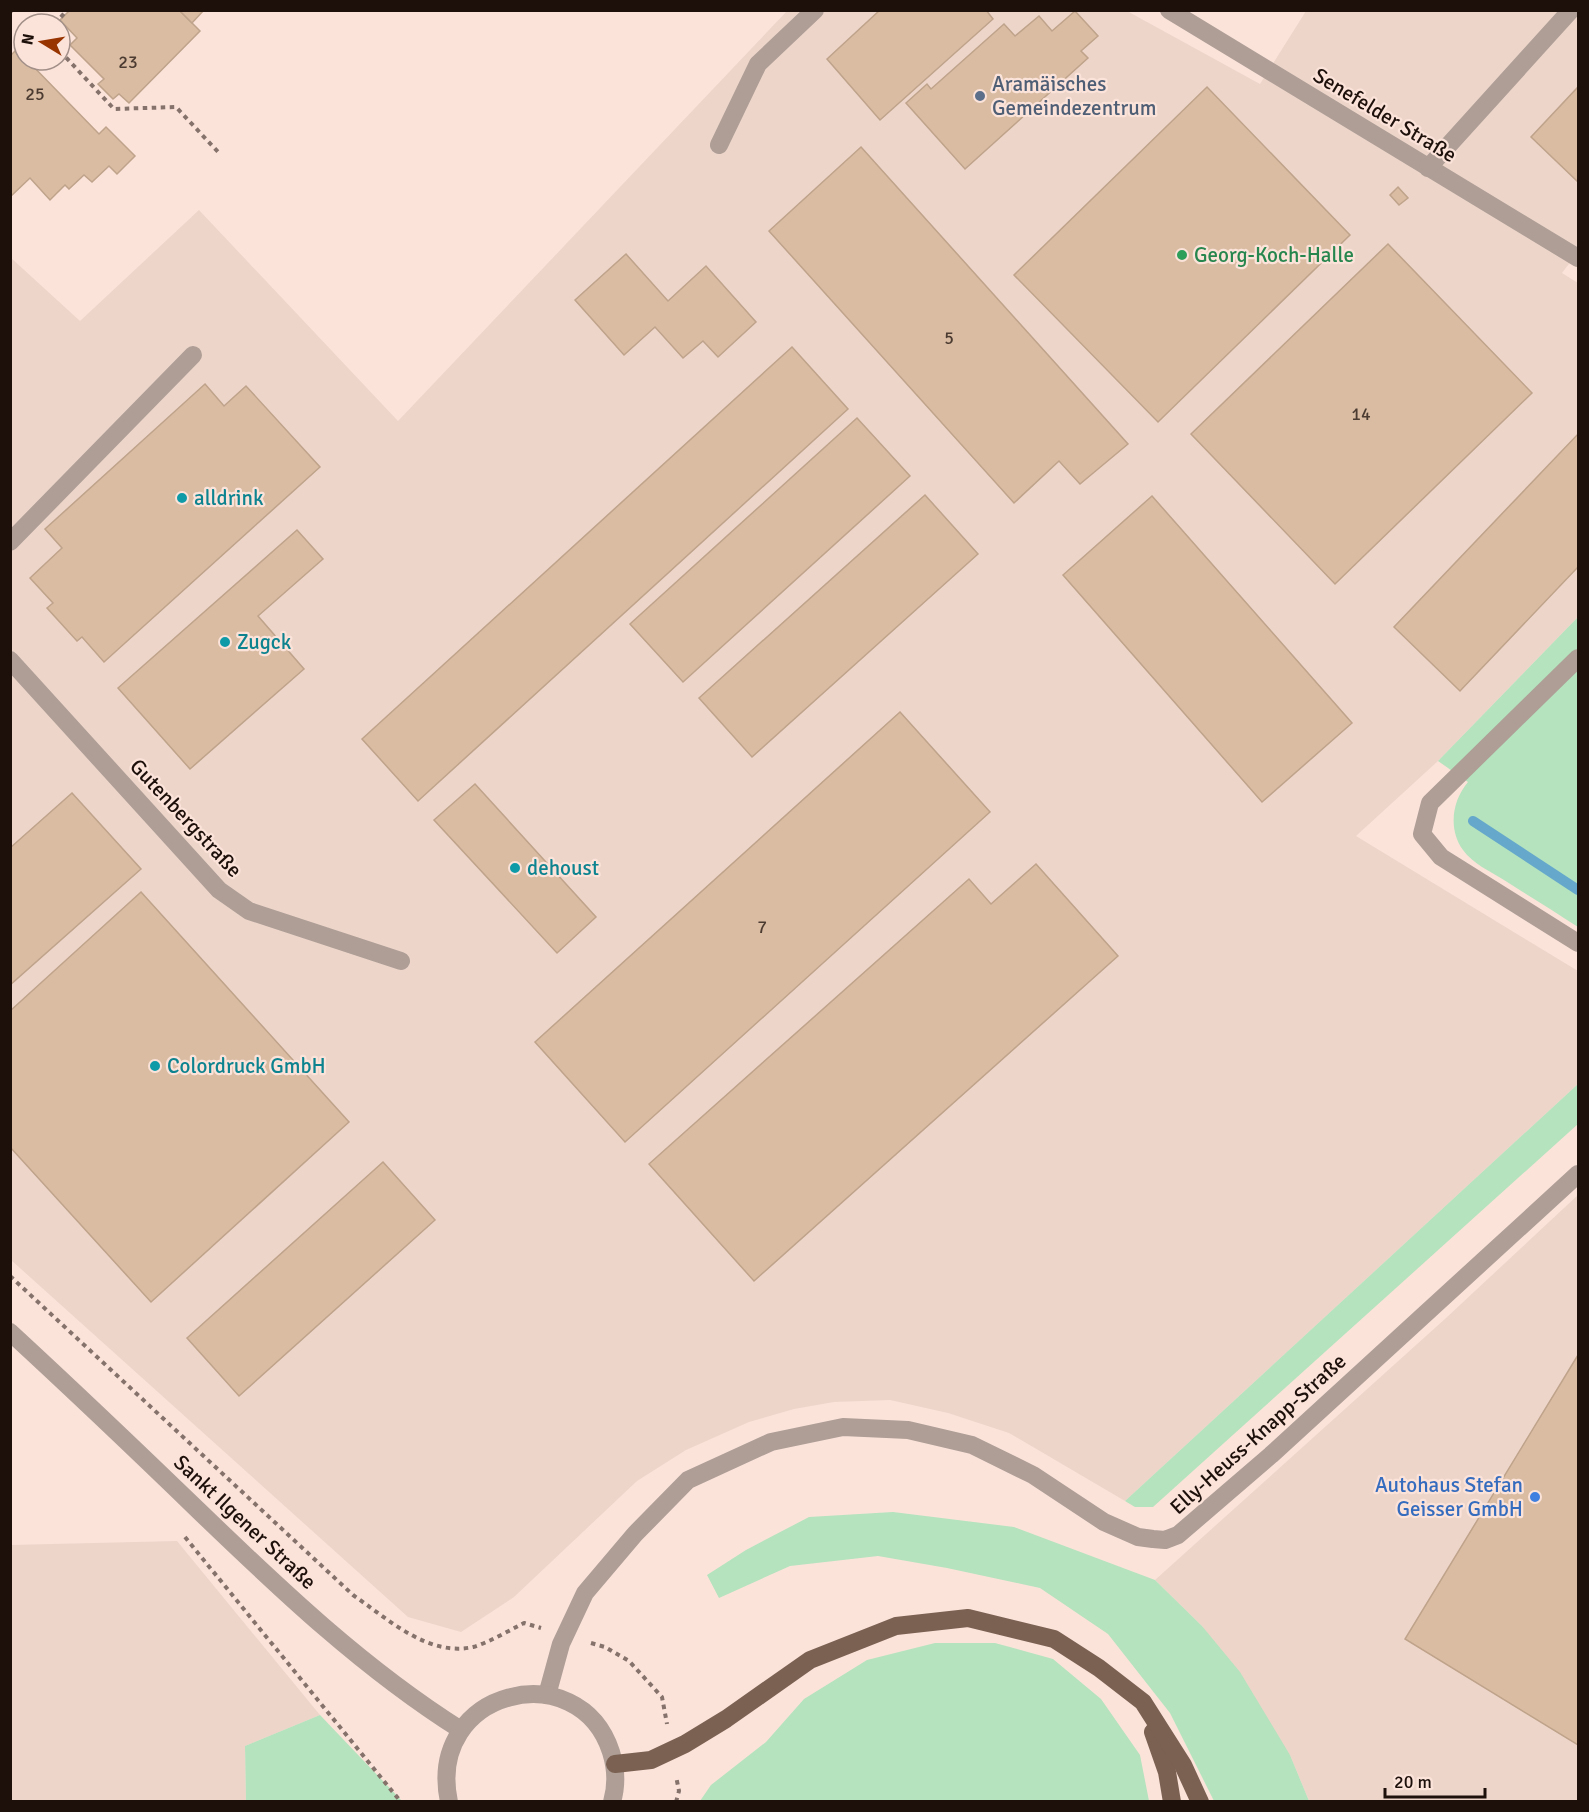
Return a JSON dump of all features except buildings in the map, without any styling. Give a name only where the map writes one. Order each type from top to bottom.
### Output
[{"type":"main road","points":[[615,1764],[651,1760],[672,1751],[726,1719],[810,1659],[896,1626],[968,1618],[1054,1639],[1099,1668],[1143,1702],[1184,1765],[1200,1802]]},
{"type":"main road","points":[[1143,1702],[1167,1772],[1172,1802]]},
{"type":"street","points":[[719,145],[758,64],[815,10]]},
{"type":"street","name":"Senefelder Straße","points":[[1169,10],[1578,258]]},
{"type":"street","points":[[1428,168],[1571,10]]},
{"type":"street","points":[[10,542],[193,355]]},
{"type":"street","points":[[1578,658],[1430,803],[1422,834],[1441,857],[1578,943]]},
{"type":"street","name":"Gutenbergstraße","points":[[10,660],[219,890],[249,912],[401,961]]},
{"type":"street","name":"Elly-Heuss-Knapp-Straße","points":[[547,1695],[565,1635],[585,1593],[635,1534],[688,1480],[771,1442],[843,1427],[908,1430],[972,1445],[1033,1475],[1104,1522],[1138,1537],[1165,1540],[1178,1535],[1271,1455],[1578,1174]]},
{"type":"street","name":"Sankt Ilgener Straße","points":[[10,1332],[262,1571],[374,1670],[461,1730]]},
{"type":"street","points":[[449,1802],[445,1783],[449,1755],[461,1730],[474,1715],[490,1704],[509,1696],[528,1694],[547,1695],[571,1704],[592,1719],[607,1740],[615,1764],[615,1791],[612,1802]]},
{"type":"path","points":[[72,64],[114,109],[176,107],[219,153]]},
{"type":"path","points":[[10,1276],[353,1595],[410,1634],[447,1649],[474,1646],[524,1623],[605,1647],[629,1661],[662,1697],[679,1791],[676,1802]]},
{"type":"path","points":[[182,1534],[401,1802]]},
{"type":"shaded area","points":[[787,11],[1127,11],[1260,84],[1306,11],[1578,11],[1578,252],[1562,273],[1578,283],[1578,617],[1438,761],[1356,836],[1578,971],[1578,1084],[1125,1501],[1009,1433],[948,1413],[890,1400],[834,1402],[794,1409],[749,1422],[686,1450],[637,1481],[514,1597],[461,1632],[408,1617],[11,1260],[10,257],[80,321],[199,210],[398,421]]},
{"type":"shaded area","points":[[1578,1195],[1578,1801],[1309,1801],[1290,1755],[1202,1626],[1155,1580],[1446,1318]]},
{"type":"shaded area","points":[[177,1541],[320,1715],[245,1746],[246,1801],[11,1801],[10,1545]]},
{"type":"green space","points":[[1578,617],[1578,927],[1482,867],[1467,855],[1455,833],[1454,815],[1458,798],[1468,782],[1438,761]]},
{"type":"green space","points":[[1578,1084],[1578,1124],[1153,1507],[1135,1507],[1125,1501]]},
{"type":"green space","points":[[893,1512],[1014,1527],[1155,1580],[1202,1626],[1240,1672],[1290,1755],[1309,1801],[1214,1801],[1170,1713],[1108,1634],[1040,1588],[878,1556],[790,1566],[719,1598],[707,1575],[746,1550],[809,1517]]},
{"type":"green space","points":[[935,1643],[995,1643],[1053,1659],[1101,1699],[1140,1755],[1149,1801],[700,1801],[711,1785],[766,1742],[804,1699],[867,1660]]},
{"type":"green space","points":[[320,1715],[402,1801],[246,1801],[245,1746]]},
{"type":"waterway","points":[[1473,821],[1578,890]]},
{"type":"place","name":"Aramäisches Gemeindezentrum","points":[[980,96]]},
{"type":"place","name":"Georg-Koch-Halle","points":[[1182,255]]},
{"type":"place","name":"alldrink","points":[[182,498]]},
{"type":"place","name":"Zugck","points":[[225,642]]},
{"type":"place","name":"dehoust","points":[[515,868]]},
{"type":"place","name":"Colordruck GmbH","points":[[155,1066]]},
{"type":"place","name":"Autohaus Stefan Geisser GmbH","points":[[1535,1497]]}]
